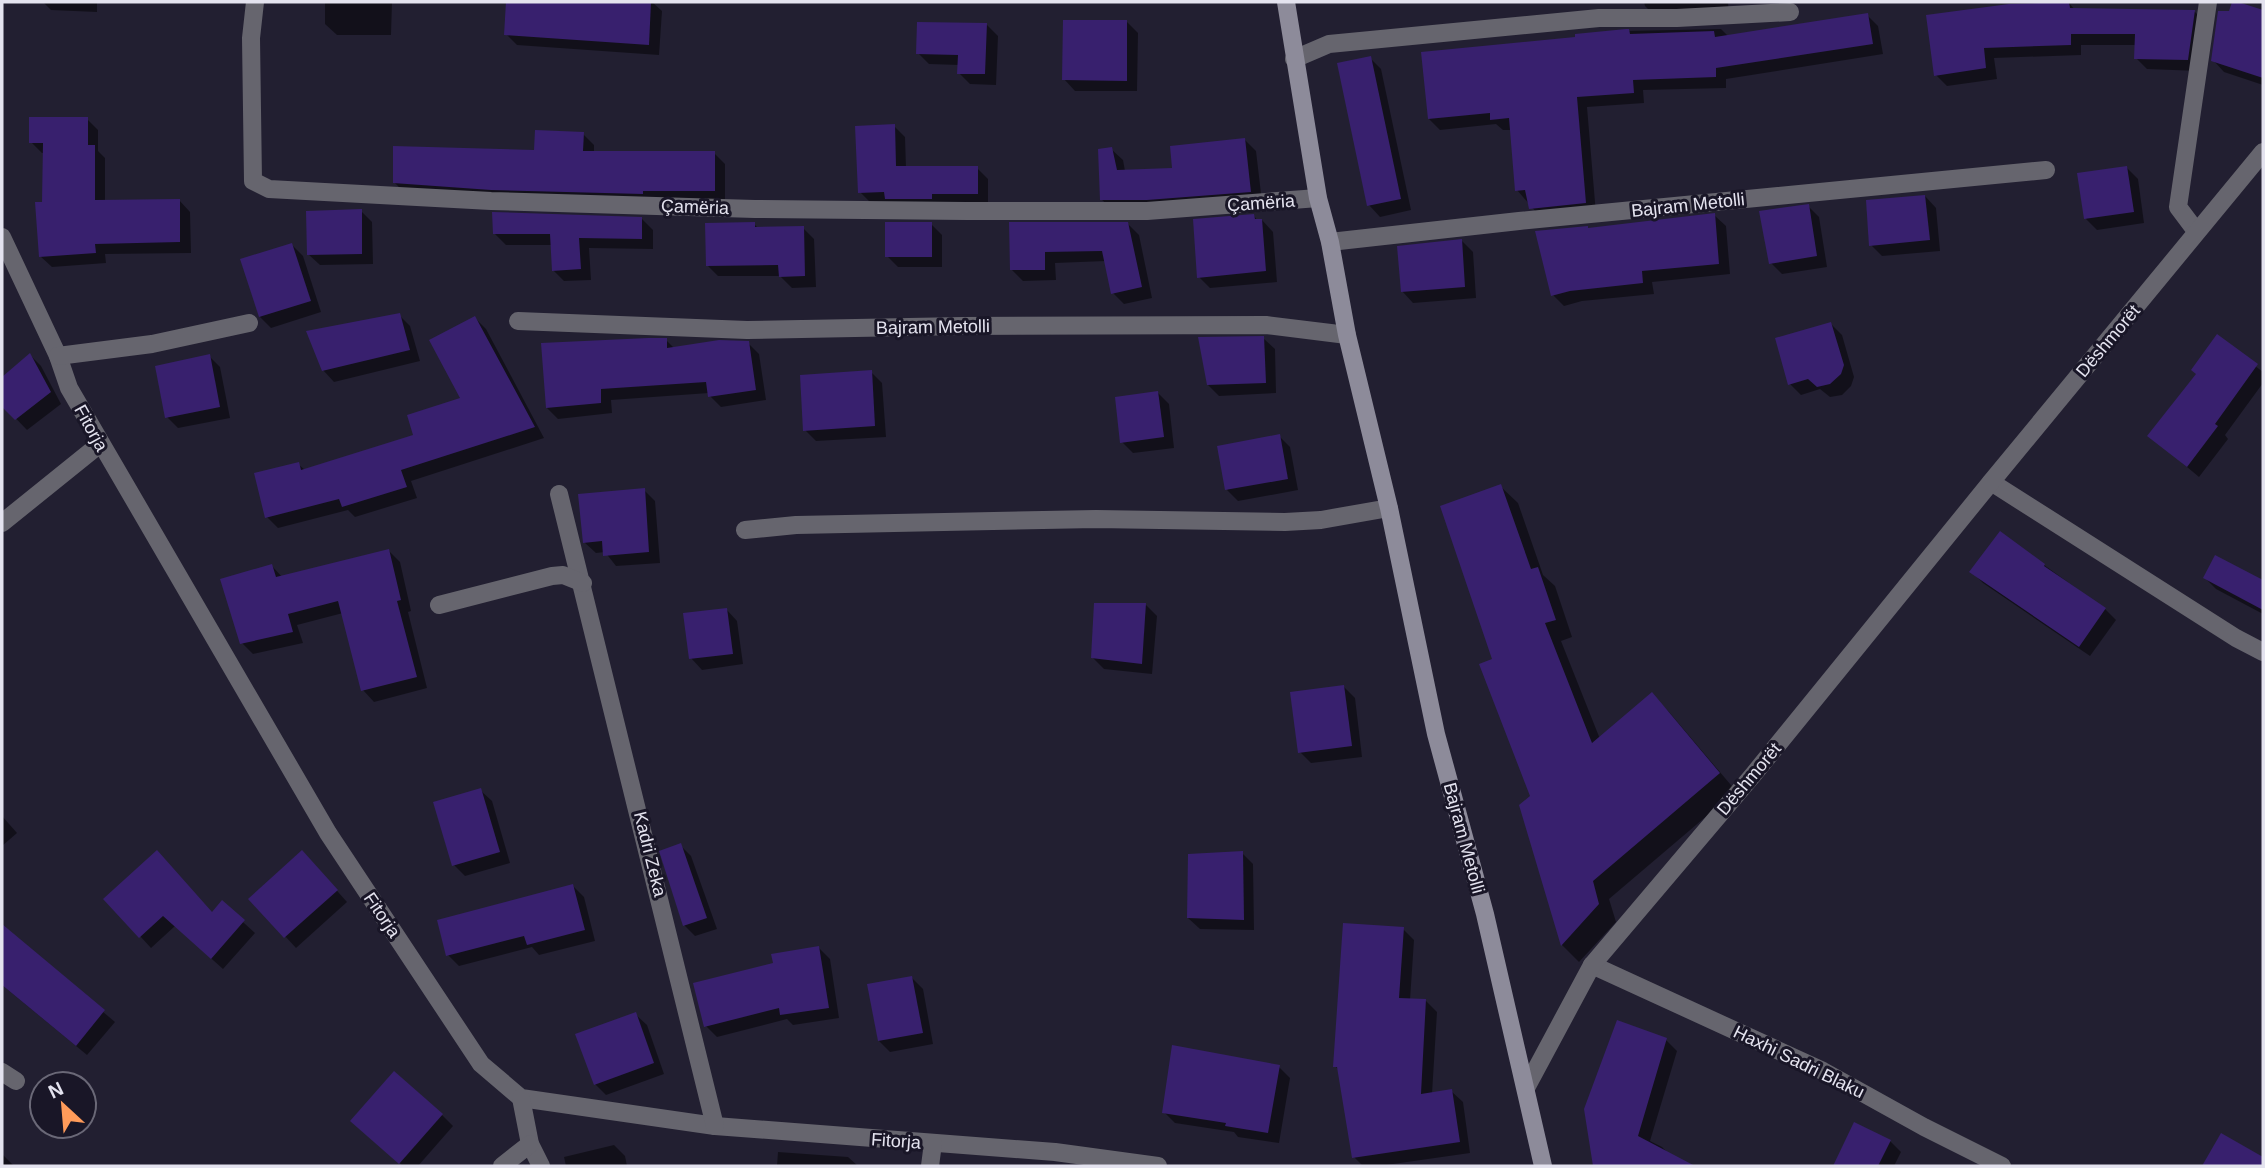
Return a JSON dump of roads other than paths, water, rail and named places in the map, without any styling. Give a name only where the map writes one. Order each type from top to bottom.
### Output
[{"type":"main road","name":"Bajram Metolli","points":[[1286,2],[1318,198],[1330,242],[1347,335],[1389,508],[1436,734],[1485,914],[1544,1166]]},
{"type":"street","name":"Çamëria","points":[[255,2],[251,38],[253,181],[269,190],[491,201],[834,209],[1147,211],[1318,198]]},
{"type":"street","points":[[2196,231],[2178,206],[2208,2]]},
{"type":"street","points":[[1294,59],[1329,44],[1599,18],[1677,18],[1790,12]]},
{"type":"street","name":"Dëshmorët","points":[[1526,1088],[1592,965],[1753,775],[2263,152]]},
{"type":"street","name":"Bajram Metolli","points":[[1330,242],[2046,170]]},
{"type":"street","name":"Fitorja","points":[[2,237],[58,356],[69,388],[328,833],[481,1064],[521,1098],[715,1126],[1055,1152],[1158,1166]]},
{"type":"street","name":"Bajram Metolli","points":[[518,321],[747,330],[1266,325],[1347,335]]},
{"type":"street","points":[[58,356],[152,344],[249,323]]},
{"type":"street","points":[[2,523],[100,444]]},
{"type":"street","points":[[1991,482],[2236,638],[2263,652]]},
{"type":"street","name":"Kadri Zeka","points":[[559,494],[715,1126]]},
{"type":"street","points":[[745,530],[796,525],[1082,519],[1285,522],[1321,520],[1389,508]]},
{"type":"street","points":[[439,605],[552,576],[563,575],[583,583]]},
{"type":"street","name":"Haxhi Sadri Blaku","points":[[1592,965],[1823,1071],[1924,1127],[2002,1166]]},
{"type":"street","points":[[521,1098],[530,1144],[541,1166]]},
{"type":"street","name":"Fitorja","points":[[930,1166],[933,1143]]},
{"type":"street","points":[[502,1166],[530,1144]]}]
